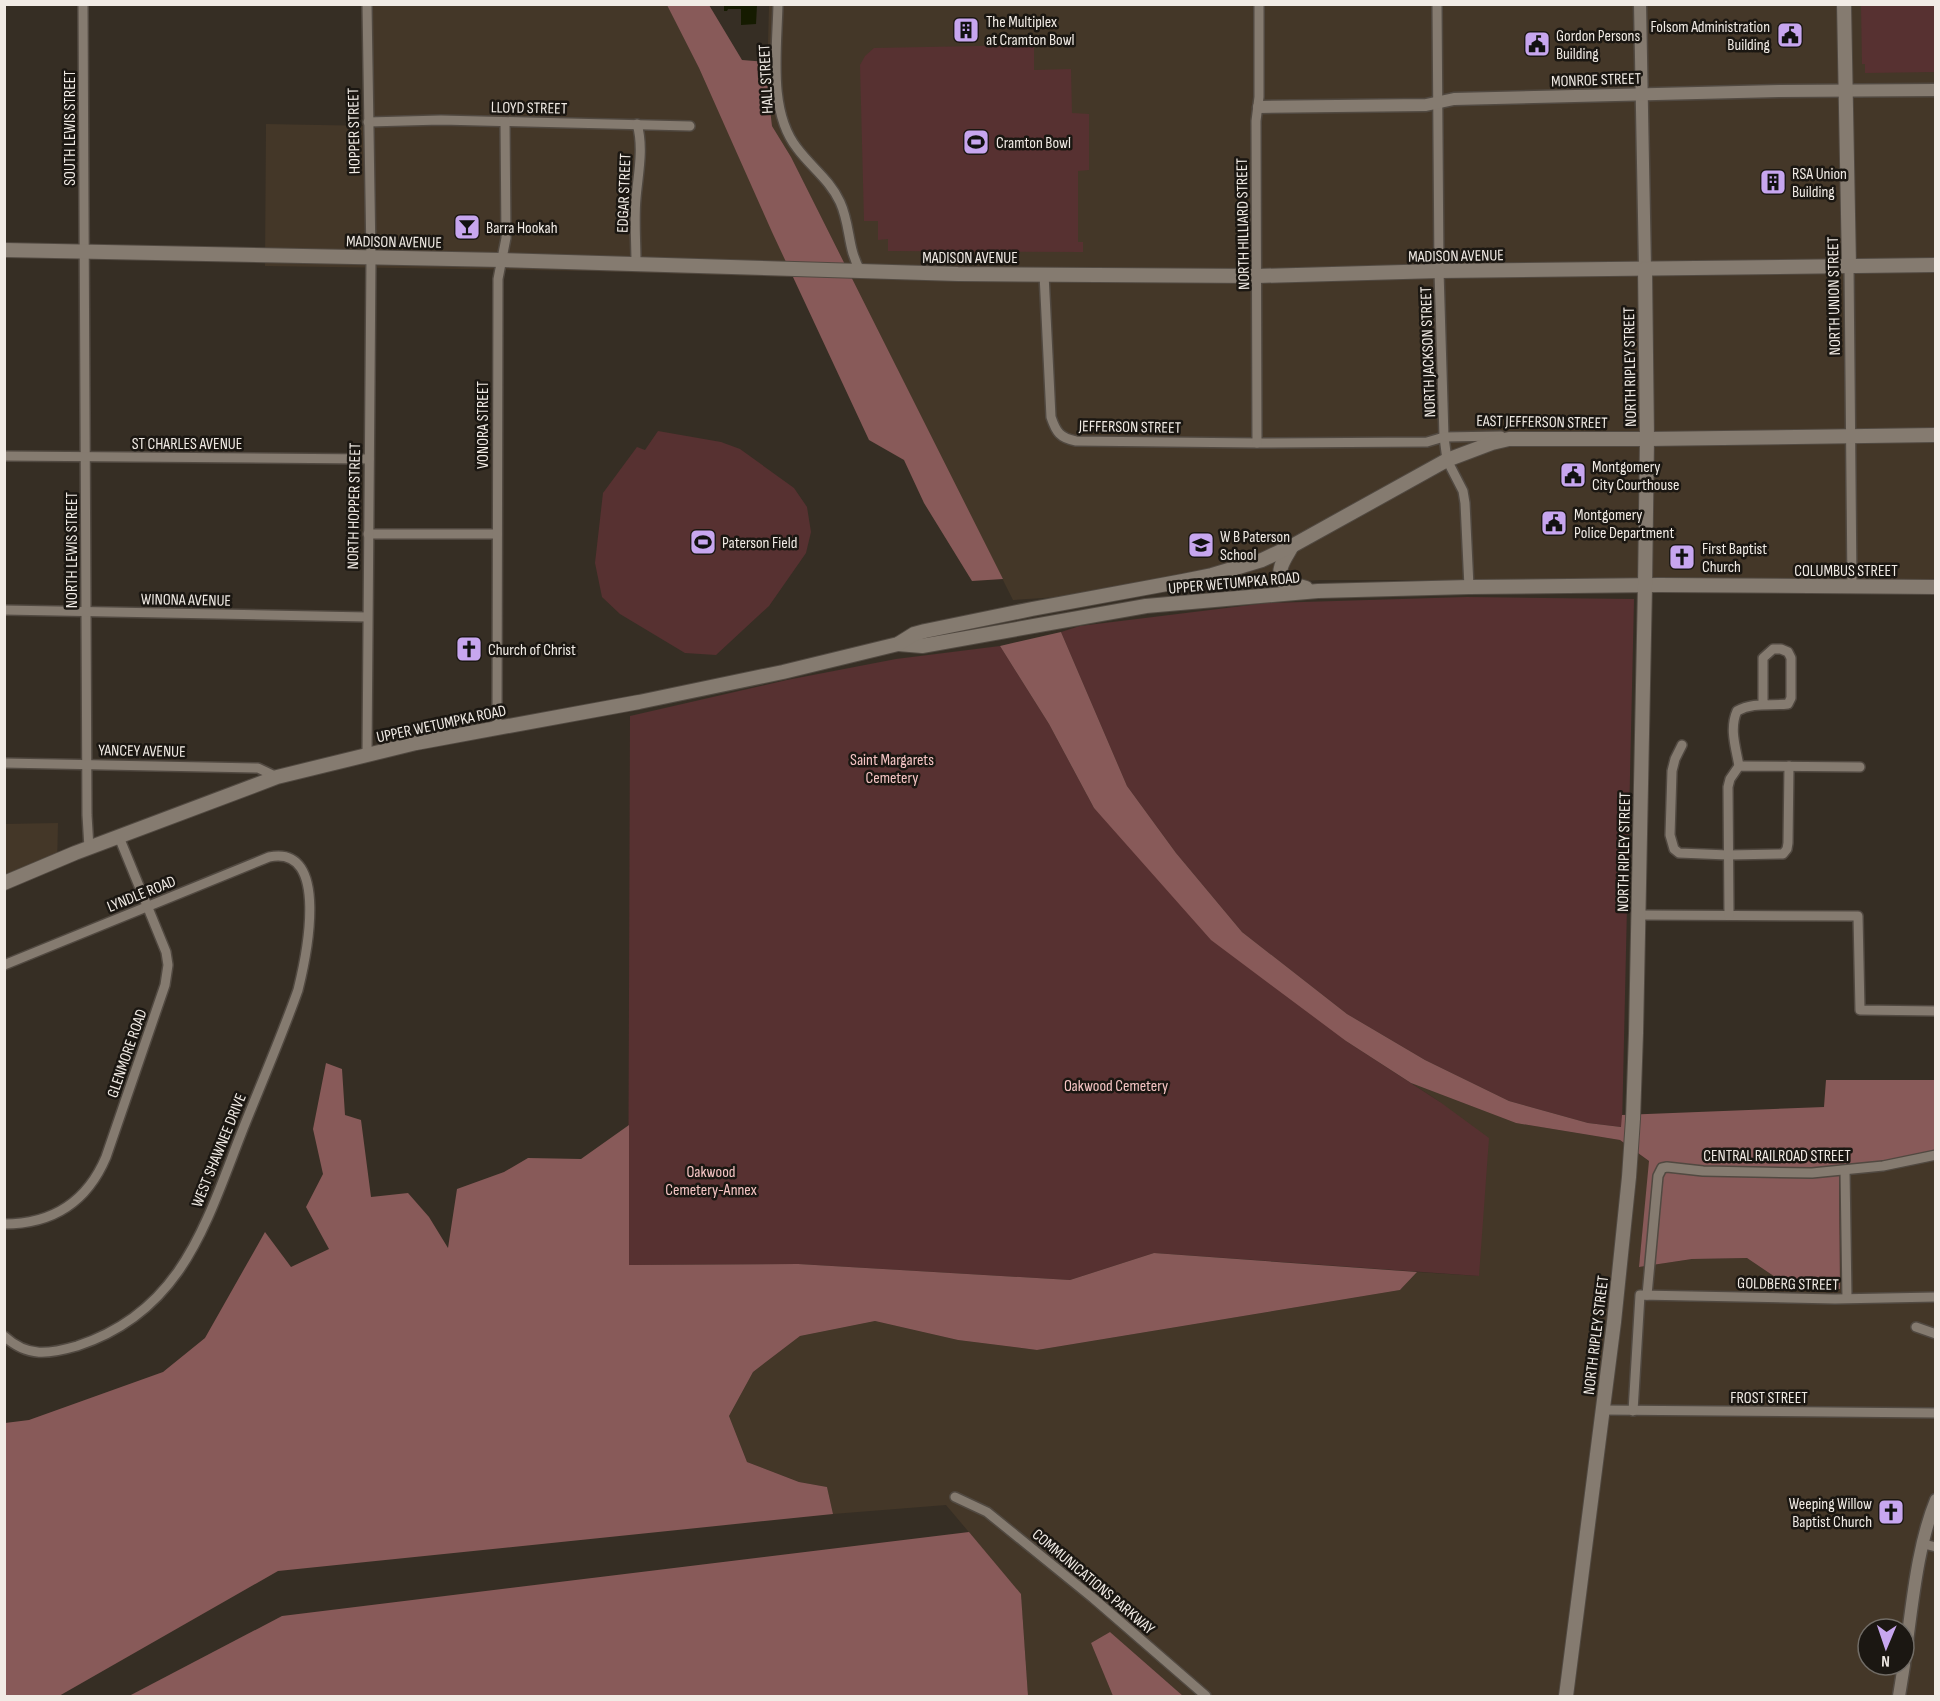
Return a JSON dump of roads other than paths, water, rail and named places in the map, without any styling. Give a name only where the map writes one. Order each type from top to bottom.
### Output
[{"type":"main road","name":"NORTH UNION STREET","points":[[1844,4],[1849,266]]},
{"type":"main road","name":"MADISON AVENUE","points":[[4,250],[636,263],[842,272],[1257,276],[1439,271],[1935,265]]},
{"type":"main road","name":"NORTH RIPLEY STREET","points":[[1566,1696],[1614,1322],[1633,1119],[1645,586],[1647,439],[1645,269]]},
{"type":"main road","name":"EAST JEFFERSON STREET","points":[[1539,439],[1935,435]]},
{"type":"main road","name":"UPPER WETUMPKA ROAD","points":[[4,882],[277,777],[416,743],[662,697],[810,666],[898,644],[914,634],[966,622],[1212,575],[1262,560],[1292,546],[1447,460],[1492,442],[1509,439],[1539,439]]},
{"type":"main road","points":[[1292,546],[1280,567],[1279,575],[1282,581],[1318,591]]},
{"type":"main road","name":"COLUMBUS STREET","points":[[1576,586],[1935,588]]},
{"type":"main road","name":"UPPER WETUMPKA ROAD","points":[[898,644],[922,646],[1164,604],[1318,591],[1576,586]]},
{"type":"main road","points":[[1099,598],[1103,613]]},
{"type":"street","name":"SOUTH LEWIS STREET","points":[[83,4],[84,252]]},
{"type":"street","name":"HOPPER STREET","points":[[367,4],[370,258]]},
{"type":"street","name":"HALL STREET","points":[[778,4],[777,85],[778,104],[783,124],[797,148],[829,183],[835,193],[846,218],[852,254],[861,272]]},
{"type":"street","name":"NORTH HILLIARD STREET","points":[[1257,443],[1256,121],[1259,107],[1259,4]]},
{"type":"street","name":"NORTH JACKSON STREET","points":[[1437,4],[1439,271],[1444,437],[1447,460],[1463,491],[1469,587]]},
{"type":"street","name":"NORTH RIPLEY STREET","points":[[1640,4],[1645,269]]},
{"type":"street","name":"MONROE STREET","points":[[1259,107],[1426,105],[1454,99],[1641,94],[1935,90]]},
{"type":"street","name":"LLOYD STREET","points":[[368,122],[421,120],[690,126]]},
{"type":"street","name":"VONORA STREET","points":[[497,728],[498,279],[506,238],[505,122]]},
{"type":"street","name":"EDGAR STREET","points":[[636,263],[636,199],[641,142],[637,124]]},
{"type":"street","name":"NORTH LEWIS STREET","points":[[84,252],[89,848]]},
{"type":"street","name":"NORTH HOPPER STREET","points":[[367,755],[370,258]]},
{"type":"street","name":"NORTH UNION STREET","points":[[1849,266],[1852,587]]},
{"type":"street","name":"JEFFERSON STREET","points":[[1044,274],[1051,417],[1061,436],[1076,441],[1257,443]]},
{"type":"street","name":"EAST JEFFERSON STREET","points":[[1257,443],[1427,442],[1444,437],[1514,436],[1539,439]]},
{"type":"street","name":"ST CHARLES AVENUE","points":[[4,456],[369,459]]},
{"type":"street","points":[[368,534],[497,534]]},
{"type":"street","name":"WINONA AVENUE","points":[[4,610],[367,617]]},
{"type":"street","points":[[1729,915],[1728,787],[1739,766],[1734,741],[1735,717],[1737,711],[1753,705],[1763,705],[1788,704],[1791,698],[1791,658],[1788,652],[1781,649],[1773,649],[1763,658],[1763,705]]},
{"type":"street","points":[[1682,745],[1672,771],[1671,843],[1679,853],[1783,854],[1787,849],[1789,766]]},
{"type":"street","name":"YANCEY AVENUE","points":[[4,763],[258,768],[277,777]]},
{"type":"street","points":[[1739,766],[1860,767]]},
{"type":"street","name":"GLENMORE ROAD","points":[[4,1224],[40,1220],[62,1210],[82,1196],[100,1169],[167,976],[166,952],[119,837]]},
{"type":"street","name":"LYNDLE ROAD","points":[[4,965],[262,860],[276,856],[291,858]]},
{"type":"street","name":"WEST SHAWNEE DRIVE","points":[[4,1336],[17,1346],[32,1352],[51,1353],[86,1343],[109,1332],[144,1308],[170,1284],[184,1265],[196,1243],[288,1016],[304,967],[308,940],[309,888],[304,872],[291,858]]},
{"type":"street","points":[[1638,915],[1858,916],[1860,1010],[1935,1011]]},
{"type":"street","name":"CENTRAL RAILROAD STREET","points":[[1644,1295],[1658,1176],[1662,1168],[1812,1173],[1883,1166],[1935,1155]]},
{"type":"street","points":[[1845,1171],[1847,1298]]},
{"type":"street","points":[[1633,1411],[1644,1295]]},
{"type":"street","name":"GOLDBERG STREET","points":[[1644,1295],[1935,1297]]},
{"type":"street","points":[[1916,1327],[1935,1334]]},
{"type":"street","name":"FROST STREET","points":[[1602,1410],[1935,1413]]},
{"type":"street","name":"COMMUNICATIONS PARKWAY","points":[[956,1497],[994,1517],[1093,1598],[1206,1696]]},
{"type":"street","points":[[1914,1617],[1930,1545],[1927,1525],[1935,1500]]},
{"type":"street","points":[[1899,1696],[1902,1677]]},
{"type":"place","name":"The Multiplex at Cramton Bowl","points":[[966,30]]},
{"type":"place","name":"Folsom Administration Building","points":[[1790,35]]},
{"type":"place","name":"Gordon Persons Building","points":[[1537,44]]},
{"type":"place","name":"Cramton Bowl","points":[[976,142]]},
{"type":"place","name":"RSA Union Building","points":[[1773,182]]},
{"type":"place","name":"Barra Hookah","points":[[467,227]]},
{"type":"place","name":"Montgomery City Courthouse","points":[[1573,475]]},
{"type":"place","name":"Montgomery Police Department","points":[[1554,523]]},
{"type":"place","name":"Paterson Field","points":[[703,542]]},
{"type":"place","name":"W B Paterson School","points":[[1201,545]]},
{"type":"place","name":"First Baptist Church","points":[[1682,557]]},
{"type":"place","name":"Church of Christ","points":[[469,649]]},
{"type":"place","name":"Weeping Willow Baptist Church","points":[[1891,1512]]},
{"type":"park label","name":"Saint Margarets Cemetery","points":[[892,768]]},
{"type":"park label","name":"Oakwood Cemetery","points":[[1116,1085]]},
{"type":"park label","name":"Oakwood Cemetery-Annex","points":[[711,1180]]}]
